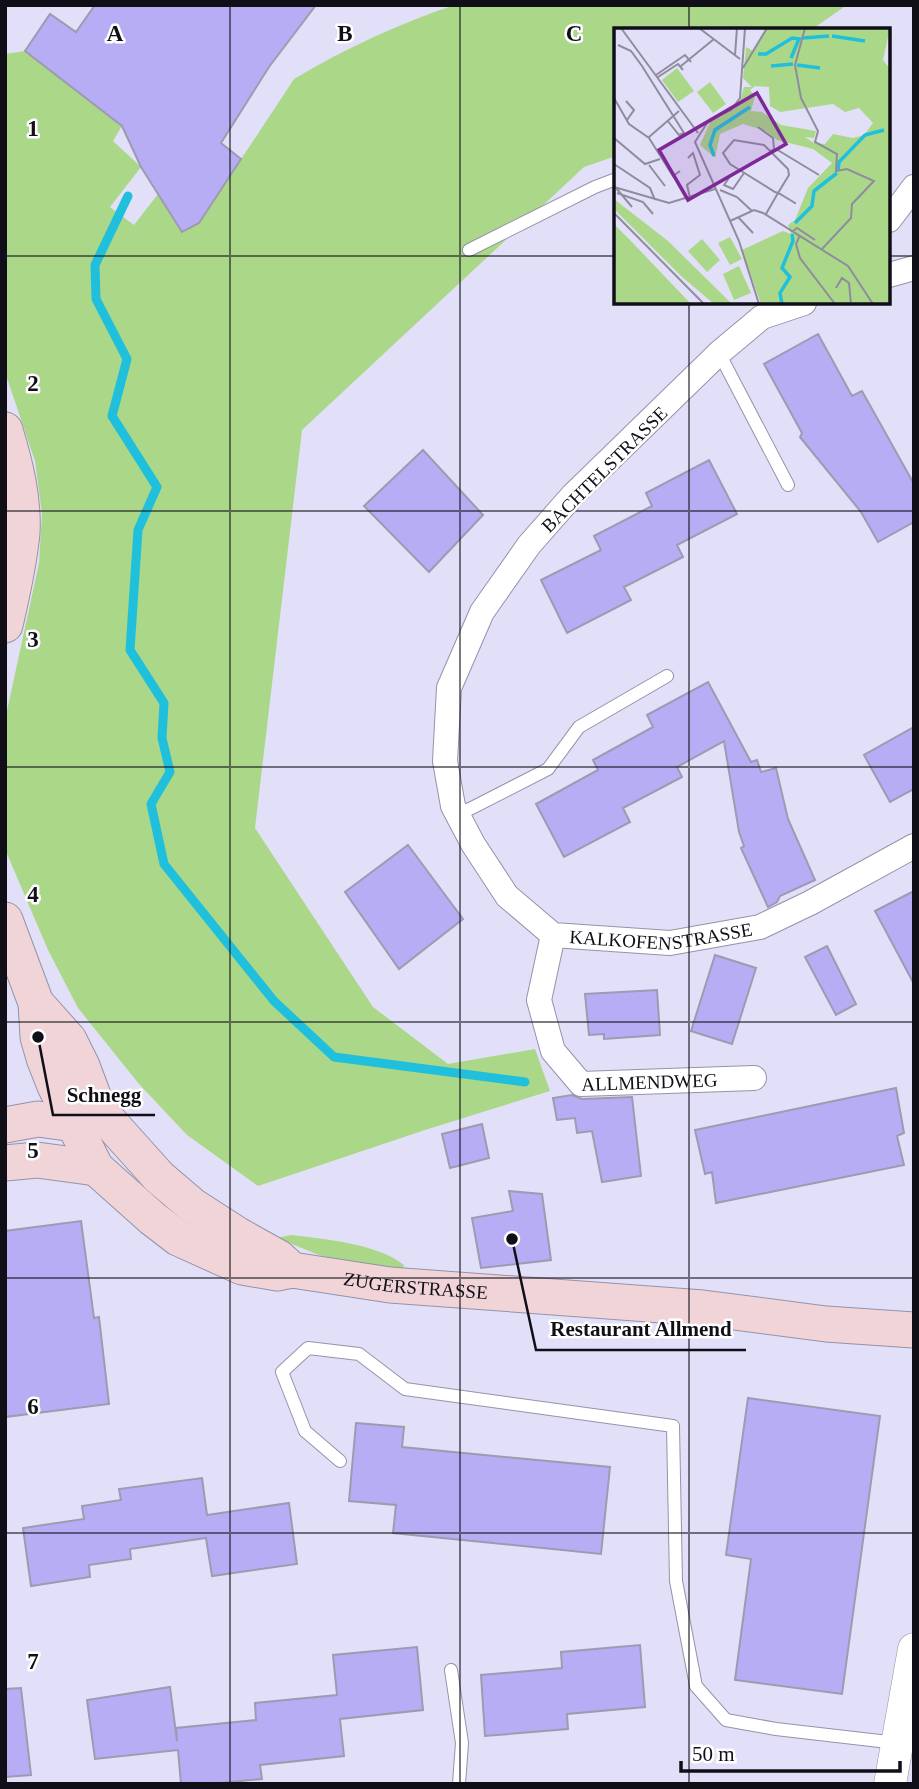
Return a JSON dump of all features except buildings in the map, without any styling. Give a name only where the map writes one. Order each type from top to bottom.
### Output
[{"type":"main road","points":[[5,430],[19,482],[22,531],[5,625]]},
{"type":"main road","name":"ZUGERSTRASSE","points":[[5,920],[36,1003],[69,1040],[82,1066],[86,1116],[96,1168],[178,1238],[242,1266],[276,1273],[292,1270],[390,1285],[703,1308],[826,1324],[914,1330]]},
{"type":"main road","points":[[5,1125],[38,1119],[86,1116]]},
{"type":"main road","points":[[21,1161],[52,1149],[86,1116]]},
{"type":"main road","name":"ZUGERSTRASSE","points":[[86,1116],[193,1206],[279,1258],[292,1270]]},
{"type":"main road","points":[[21,1161],[96,1168]]},
{"type":"street","points":[[892,211],[914,187]]},
{"type":"street","points":[[891,274],[914,268]]},
{"type":"street","name":"BACHTELSTRASSE","points":[[456,811],[445,761],[449,688],[482,612],[529,545],[573,495],[719,352],[762,317],[801,304]]},
{"type":"street","name":"KALKOFENSTRASSE","points":[[456,811],[507,896],[553,935],[670,943],[760,927],[914,846]]},
{"type":"street","name":"ALLMENDWEG","points":[[553,935],[540,1000],[553,1051],[582,1084],[754,1078]]},
{"type":"street","points":[[890,1784],[914,1649]]},
{"type":"lane","points":[[469,250],[614,180]]},
{"type":"lane","points":[[719,352],[788,485]]},
{"type":"lane","points":[[456,811],[548,769],[579,727],[667,676]]},
{"type":"lane","points":[[340,1461],[305,1431],[282,1372],[308,1348],[359,1354],[405,1389],[673,1426],[676,1581],[696,1686],[726,1720],[788,1731],[897,1743]]},
{"type":"lane","points":[[450,1670],[461,1743],[459,1784]]},
{"type":"green space","points":[[455,5],[847,5],[814,28],[614,28],[614,157],[584,167],[302,430],[255,828],[373,1007],[448,1064],[535,1049],[550,1091],[258,1186],[187,1135],[139,1084],[78,1008],[48,950],[5,849],[5,720],[39,563],[42,514],[35,461],[5,372],[5,54],[25,51],[122,126],[113,141],[141,167],[110,207],[134,225],[158,194],[199,223],[294,79],[333,57],[414,20]]},
{"type":"green space","points":[[291,1235],[366,1247],[404,1265],[401,1273],[319,1255],[277,1238]]},
{"type":"waterway","points":[[128,196],[95,265],[96,299],[127,359],[112,416],[157,487],[138,530],[130,650],[164,703],[162,738],[170,772],[151,804],[164,864],[274,1001],[334,1057],[525,1082]]},
{"type":"place","name":"Schnegg","points":[[38,1037]]},
{"type":"place","name":"Restaurant Allmend","points":[[512,1239]]}]
